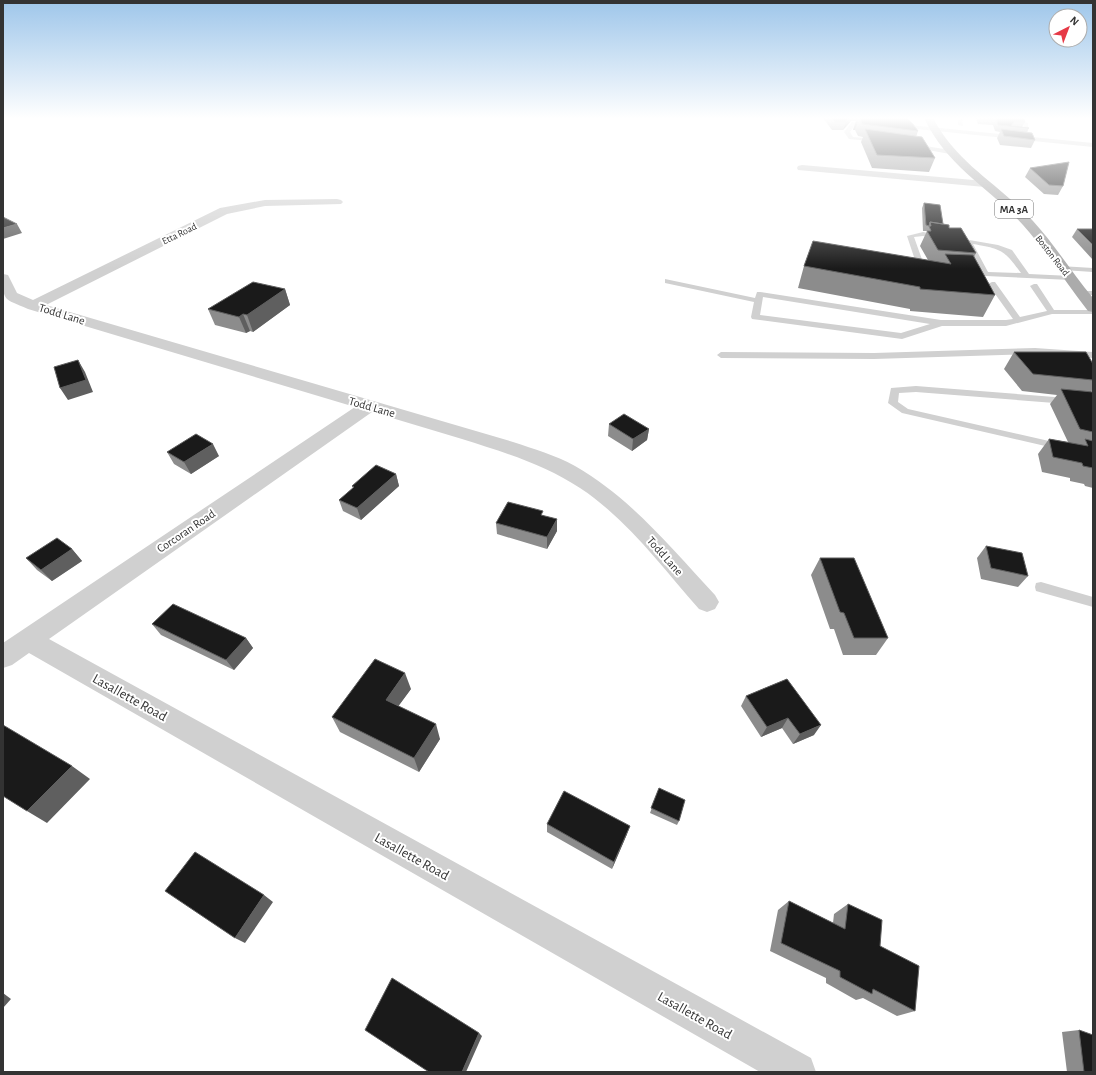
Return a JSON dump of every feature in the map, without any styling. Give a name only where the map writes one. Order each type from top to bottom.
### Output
[{"type":"main road","name":"Boston Road","points":[[968,168],[1012,207],[1027,223],[1071,278],[1087,293],[1093,308]]},
{"type":"street","points":[[804,168],[985,184]]},
{"type":"street","name":"Etta Road","points":[[33,306],[224,211],[265,203],[337,202]]},
{"type":"street","name":"Todd Lane","points":[[3,278],[11,296],[33,306],[536,456],[568,471],[598,490],[624,512],[707,602]]},
{"type":"street","name":"Corcoran Road","points":[[15,648],[369,406]]},
{"type":"street","name":"Lasallette Road","points":[[15,648],[797,1072]]},
{"type":"lane","points":[[935,271],[921,266],[910,236],[923,234],[996,246],[1009,252],[1027,276]]},
{"type":"lane","points":[[967,241],[986,274]]},
{"type":"lane","points":[[1063,268],[1093,270]]},
{"type":"lane","points":[[956,273],[1071,278]]},
{"type":"lane","points":[[668,281],[759,301]]},
{"type":"lane","points":[[992,284],[1018,320]]},
{"type":"lane","points":[[1034,286],[1052,312]]},
{"type":"lane","points":[[941,324],[902,336],[755,317],[760,294],[941,324],[1006,323],[1052,312],[1093,312]]},
{"type":"lane","points":[[720,355],[874,356],[1036,351],[1093,355],[1090,359],[1093,365]]},
{"type":"lane","points":[[1093,403],[916,389],[894,390],[892,403],[905,411],[1093,454]]},
{"type":"lane","points":[[1041,588],[1093,602]]},
{"type":"building","points":[[1030,168],[1067,168],[1063,186],[1049,185]]},
{"type":"building","points":[[924,203],[940,205],[943,224],[930,222],[929,226],[926,225]]},
{"type":"building","points":[[3,217],[17,224],[3,228]]},
{"type":"building","points":[[930,222],[949,225],[949,228],[961,228],[976,253],[938,250],[927,231],[931,231],[929,226],[931,226]]},
{"type":"building","points":[[1077,229],[1093,229],[1093,245]]},
{"type":"building","points":[[813,241],[951,264],[945,254],[973,255],[995,295],[920,289],[920,287],[804,266]]},
{"type":"building","points":[[253,282],[285,289],[247,315],[243,314],[239,317],[208,309]]},
{"type":"building","points":[[1014,352],[1086,352],[1093,364],[1093,380],[1033,374]]},
{"type":"building","points":[[78,360],[86,380],[60,388],[54,367]]},
{"type":"building","points":[[1061,389],[1093,392],[1093,432],[1080,429]]},
{"type":"building","points":[[624,414],[649,429],[633,439],[609,424]]},
{"type":"building","points":[[196,434],[213,444],[184,462],[167,452]]},
{"type":"building","points":[[1049,439],[1088,446],[1085,439],[1093,441],[1093,468],[1083,466],[1082,463],[1053,457]]},
{"type":"building","points":[[376,465],[396,474],[357,508],[339,500],[354,487],[352,486]]},
{"type":"building","points":[[508,502],[543,511],[541,515],[557,519],[547,537],[496,523]]},
{"type":"building","points":[[57,538],[72,549],[41,570],[26,558]]},
{"type":"building","points":[[986,546],[1022,553],[1028,576],[991,568]]},
{"type":"building","points":[[820,558],[854,558],[888,638],[854,638],[844,613],[840,612]]},
{"type":"building","points":[[173,604],[246,638],[226,660],[152,624]]},
{"type":"building","points":[[375,659],[405,673],[386,700],[436,724],[414,758],[332,717]]},
{"type":"building","points":[[787,679],[821,725],[800,734],[788,718],[767,727],[746,696]]},
{"type":"building","points":[[3,725],[72,766],[27,811],[3,796]]},
{"type":"building","points":[[659,788],[685,800],[679,821],[651,808]]},
{"type":"building","points":[[564,791],[630,826],[614,862],[547,824]]},
{"type":"building","points":[[195,852],[264,895],[235,938],[165,891]]},
{"type":"building","points":[[789,901],[845,929],[848,904],[882,920],[880,946],[919,966],[915,1011],[873,989],[872,994],[840,977],[840,971],[781,943]]},
{"type":"building","points":[[392,978],[479,1033],[462,1072],[429,1072],[365,1030]]},
{"type":"building","points":[[1079,1030],[1093,1035],[1093,1072],[1084,1072]]}]
